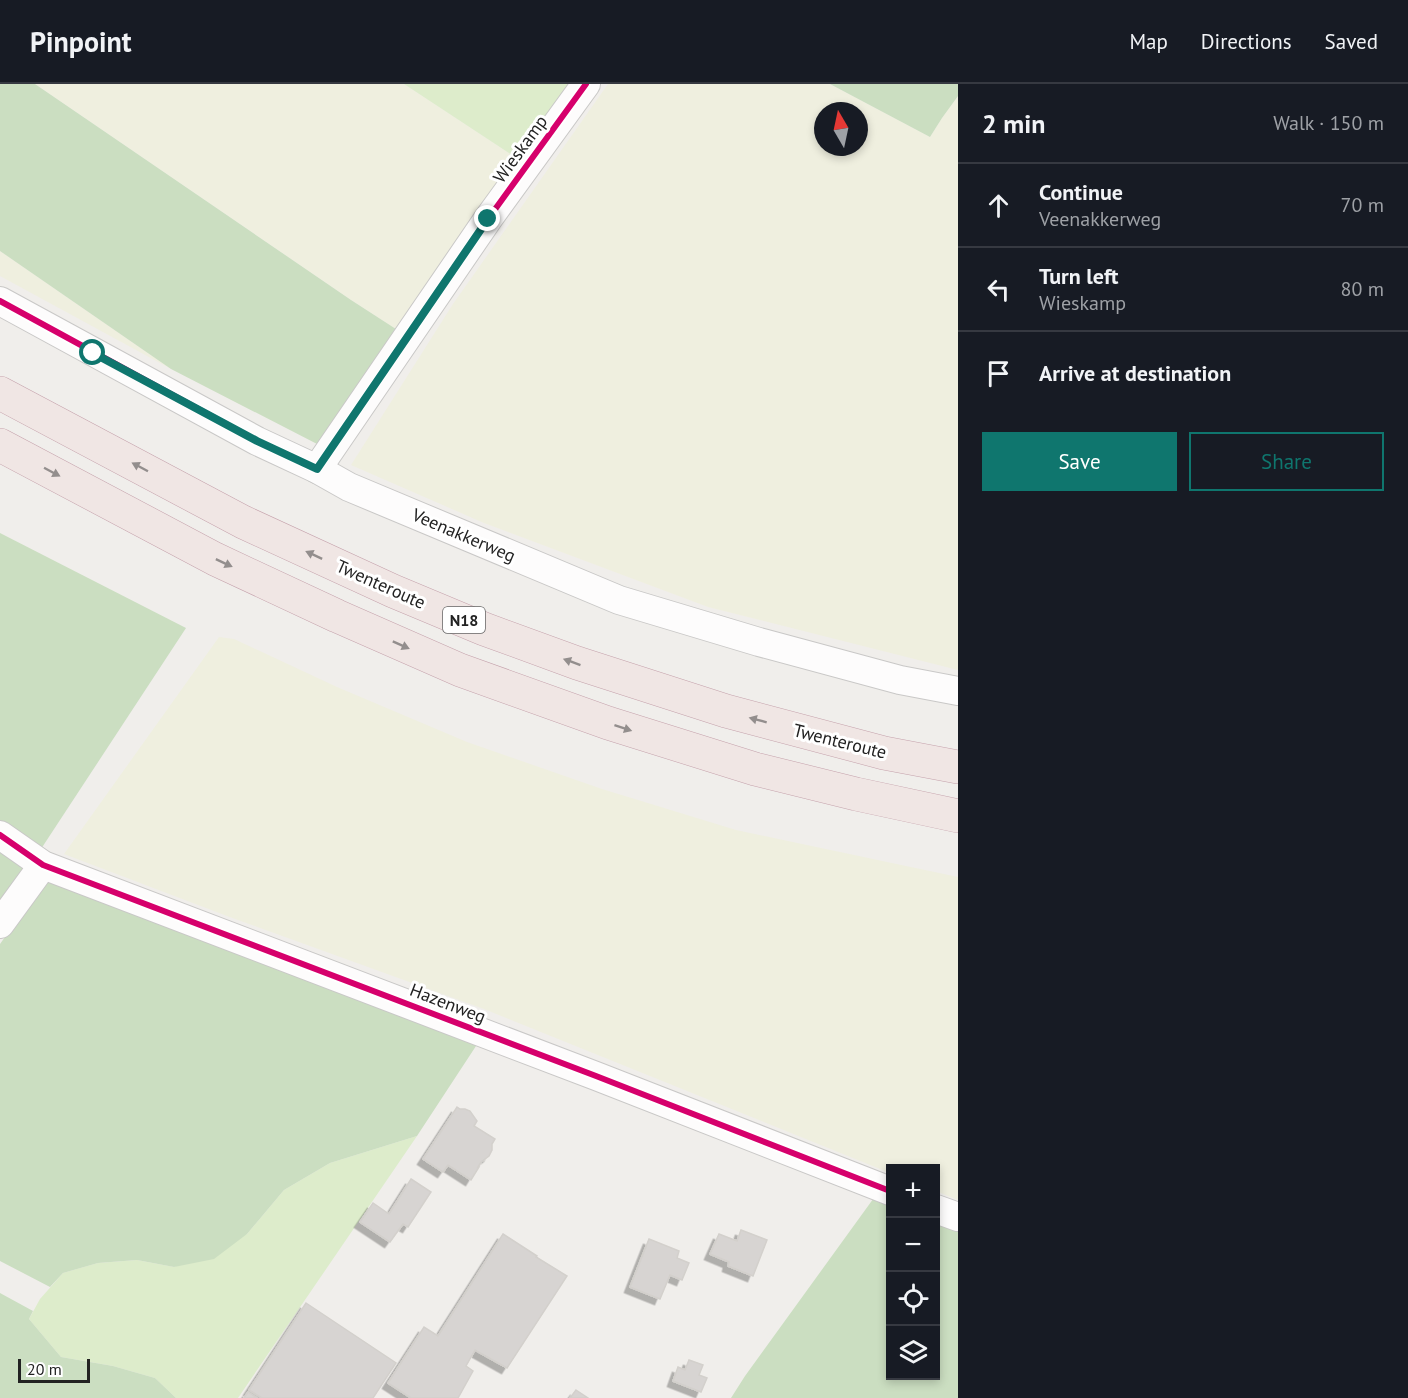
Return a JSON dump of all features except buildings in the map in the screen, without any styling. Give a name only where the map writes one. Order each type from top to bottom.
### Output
[{"type":"highway","name":"Twenteroute","points":[[0,393],[243,522],[393,591],[484,629],[577,663],[726,711],[884,753],[958,767]]},
{"type":"highway","points":[[0,445],[215,559],[460,670],[608,723],[755,769],[958,816]]},
{"type":"street","name":"Wieskamp","points":[[317,469],[488,219],[586,84]]},
{"type":"street","name":"Veenakkerweg","points":[[0,302],[257,441],[349,487],[619,600],[759,642],[889,677],[958,691]]},
{"type":"street","name":"Hazenweg","points":[[0,836],[43,865],[886,1189]]},
{"type":"street","points":[[0,924],[43,865]]},
{"type":"street","points":[[940,1210],[958,1217]]},
{"type":"green space","points":[[0,84],[35,84],[399,331],[319,445],[171,369],[0,251]]},
{"type":"green space","points":[[35,84],[404,84],[521,161],[399,331]]},
{"type":"green space","points":[[404,84],[576,84],[521,161]]},
{"type":"green space","points":[[608,84],[830,84],[864,102],[814,102],[814,156],[868,156],[868,104],[930,137],[958,96],[958,670],[708,607],[484,523],[351,465],[453,304]]},
{"type":"green space","points":[[830,84],[958,84],[958,96],[930,137],[868,104],[868,102]]},
{"type":"green space","points":[[0,251],[171,369],[0,276]]},
{"type":"green space","points":[[0,533],[186,628],[41,849],[0,823]]},
{"type":"green space","points":[[219,637],[234,639],[337,687],[467,742],[602,789],[736,830],[958,877],[958,1200],[940,1193],[940,1164],[886,1164],[886,1171],[484,1009],[64,854]]},
{"type":"green space","points":[[0,847],[27,864],[0,902]]},
{"type":"green space","points":[[50,874],[478,1039],[476,1046],[417,1136],[330,1163],[284,1190],[247,1234],[214,1259],[174,1267],[137,1260],[98,1263],[63,1273],[50,1287],[0,1261],[0,944]]},
{"type":"green space","points":[[417,1136],[238,1398],[176,1398],[155,1378],[113,1366],[61,1357],[29,1319],[40,1299],[63,1273],[98,1263],[137,1260],[174,1267],[247,1234],[284,1190],[330,1163]]},
{"type":"green space","points":[[876,1195],[886,1199],[886,1380],[940,1380],[940,1220],[958,1227],[958,1398],[731,1398]]},
{"type":"green space","points":[[0,1293],[33,1311],[29,1319],[61,1357],[113,1366],[155,1378],[176,1398],[0,1398]]},
{"type":"cycle path","points":[[0,301],[257,441],[317,469],[488,219],[586,84]]},
{"type":"cycle path","points":[[0,835],[43,865],[886,1189]]},
{"type":"route","points":[[93,353],[257,441],[317,469],[488,219]]}]
